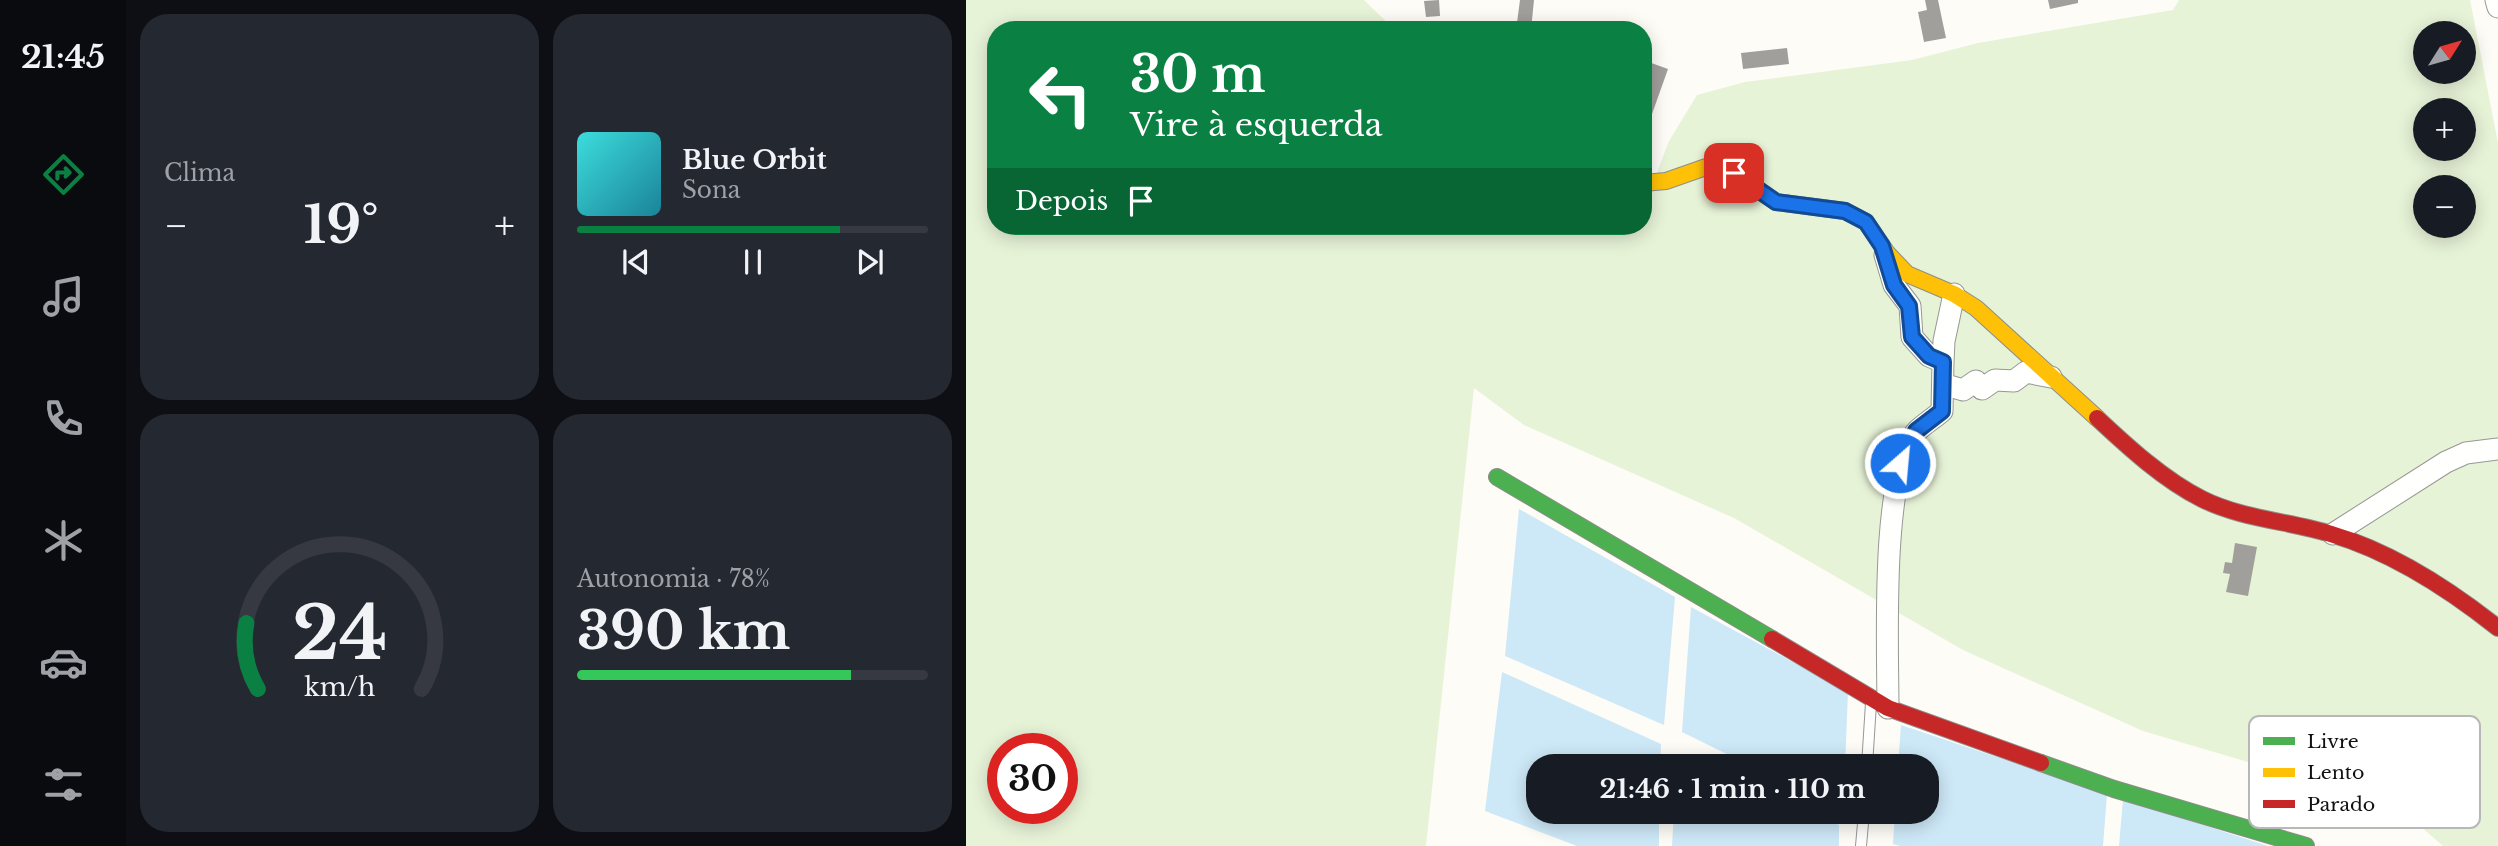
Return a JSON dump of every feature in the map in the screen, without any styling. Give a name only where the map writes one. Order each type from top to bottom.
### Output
[{"type":"street","points":[[2496,0],[2498,7]]},
{"type":"street","points":[[1652,182],[1666,181],[1706,167],[1718,167],[1734,173],[1776,202],[1845,211],[1866,222],[1882,246],[1907,274],[1954,294],[1976,308],[2138,456],[2200,498],[2223,508],[2333,534],[2394,559],[2466,602],[2498,628]]},
{"type":"street","points":[[1882,246],[1894,285],[1909,306],[1912,337],[1929,356],[1943,362]]},
{"type":"street","points":[[1879,703],[1890,526],[1900,463],[1916,431],[1942,411],[1944,341],[1954,294]]},
{"type":"street","points":[[1942,384],[1964,390],[1976,381],[1982,389],[1995,380],[2014,382],[2026,372],[2051,377]]},
{"type":"street","points":[[2333,534],[2446,462],[2466,453],[2498,449]]},
{"type":"street","points":[[1497,477],[1879,703],[2113,789],[2306,846]]},
{"type":"lane","points":[[1869,754],[1879,703]]},
{"type":"lane","points":[[1861,846],[1863,824]]},
{"type":"green space","points":[[966,0],[1364,0],[1386,21],[987,21],[987,235],[1652,235],[1652,186],[1669,141],[1697,95],[1745,82],[1912,60],[1978,43],[2173,10],[2179,0],[2470,0],[2474,21],[2413,21],[2413,84],[2476,84],[2476,31],[2498,143],[2498,846],[2443,846],[2422,828],[2480,828],[2480,716],[2249,716],[2249,762],[2143,731],[1963,650],[1734,518],[1524,425],[1474,388],[1426,846],[966,846]]},
{"type":"water","points":[[1519,509],[1675,597],[1664,725],[1505,656]]},
{"type":"water","points":[[1691,607],[1848,692],[1845,754],[1727,754],[1682,732]]},
{"type":"water","points":[[1502,672],[1661,744],[1661,754],[1526,754],[1526,824],[1659,824],[1659,846],[1577,846],[1485,811]]},
{"type":"water","points":[[1901,725],[2107,794],[2103,846],[1893,844],[1894,824],[1939,824],[1939,754],[1899,754]]},
{"type":"water","points":[[2123,799],[2268,846],[2119,846]]},
{"type":"water","points":[[1673,824],[1839,825],[1839,846],[1672,846]]},
{"type":"building","points":[[1439,0],[1440,16],[1426,17],[1424,1]]},
{"type":"building","points":[[1520,0],[1534,0],[1532,21],[1517,21]]},
{"type":"building","points":[[1925,0],[1938,0],[1946,38],[1924,42],[1918,12],[1927,10]]},
{"type":"building","points":[[2048,0],[2078,0],[2078,3],[2050,9]]},
{"type":"building","points":[[1787,48],[1789,64],[1743,69],[1741,53]]},
{"type":"building","points":[[1652,63],[1668,69],[1652,114]]},
{"type":"building","points":[[2235,543],[2257,547],[2248,596],[2226,592],[2230,574],[2223,573],[2225,562],[2232,563]]},
{"type":"traffic: fast","points":[[1497,477],[1772,639]]},
{"type":"traffic: fast","points":[[2041,763],[2114,789],[2306,846]]},
{"type":"traffic: slow","points":[[1652,182],[1666,181],[1706,167],[1718,167],[1734,173],[1776,202],[1845,211],[1866,222],[1887,253],[1907,274],[1954,294],[1976,308],[2097,418]]},
{"type":"traffic: jam","points":[[2097,418],[2160,473],[2202,499],[2233,511],[2331,534],[2376,551],[2440,586],[2498,628]]},
{"type":"traffic: jam","points":[[1772,639],[1888,708],[2041,763]]},
{"type":"route","points":[[1734,173],[1756,191],[1776,202],[1845,211],[1866,222],[1882,246],[1894,285],[1909,306],[1912,337],[1929,356],[1943,362],[1942,411],[1916,431],[1900,463]]}]
